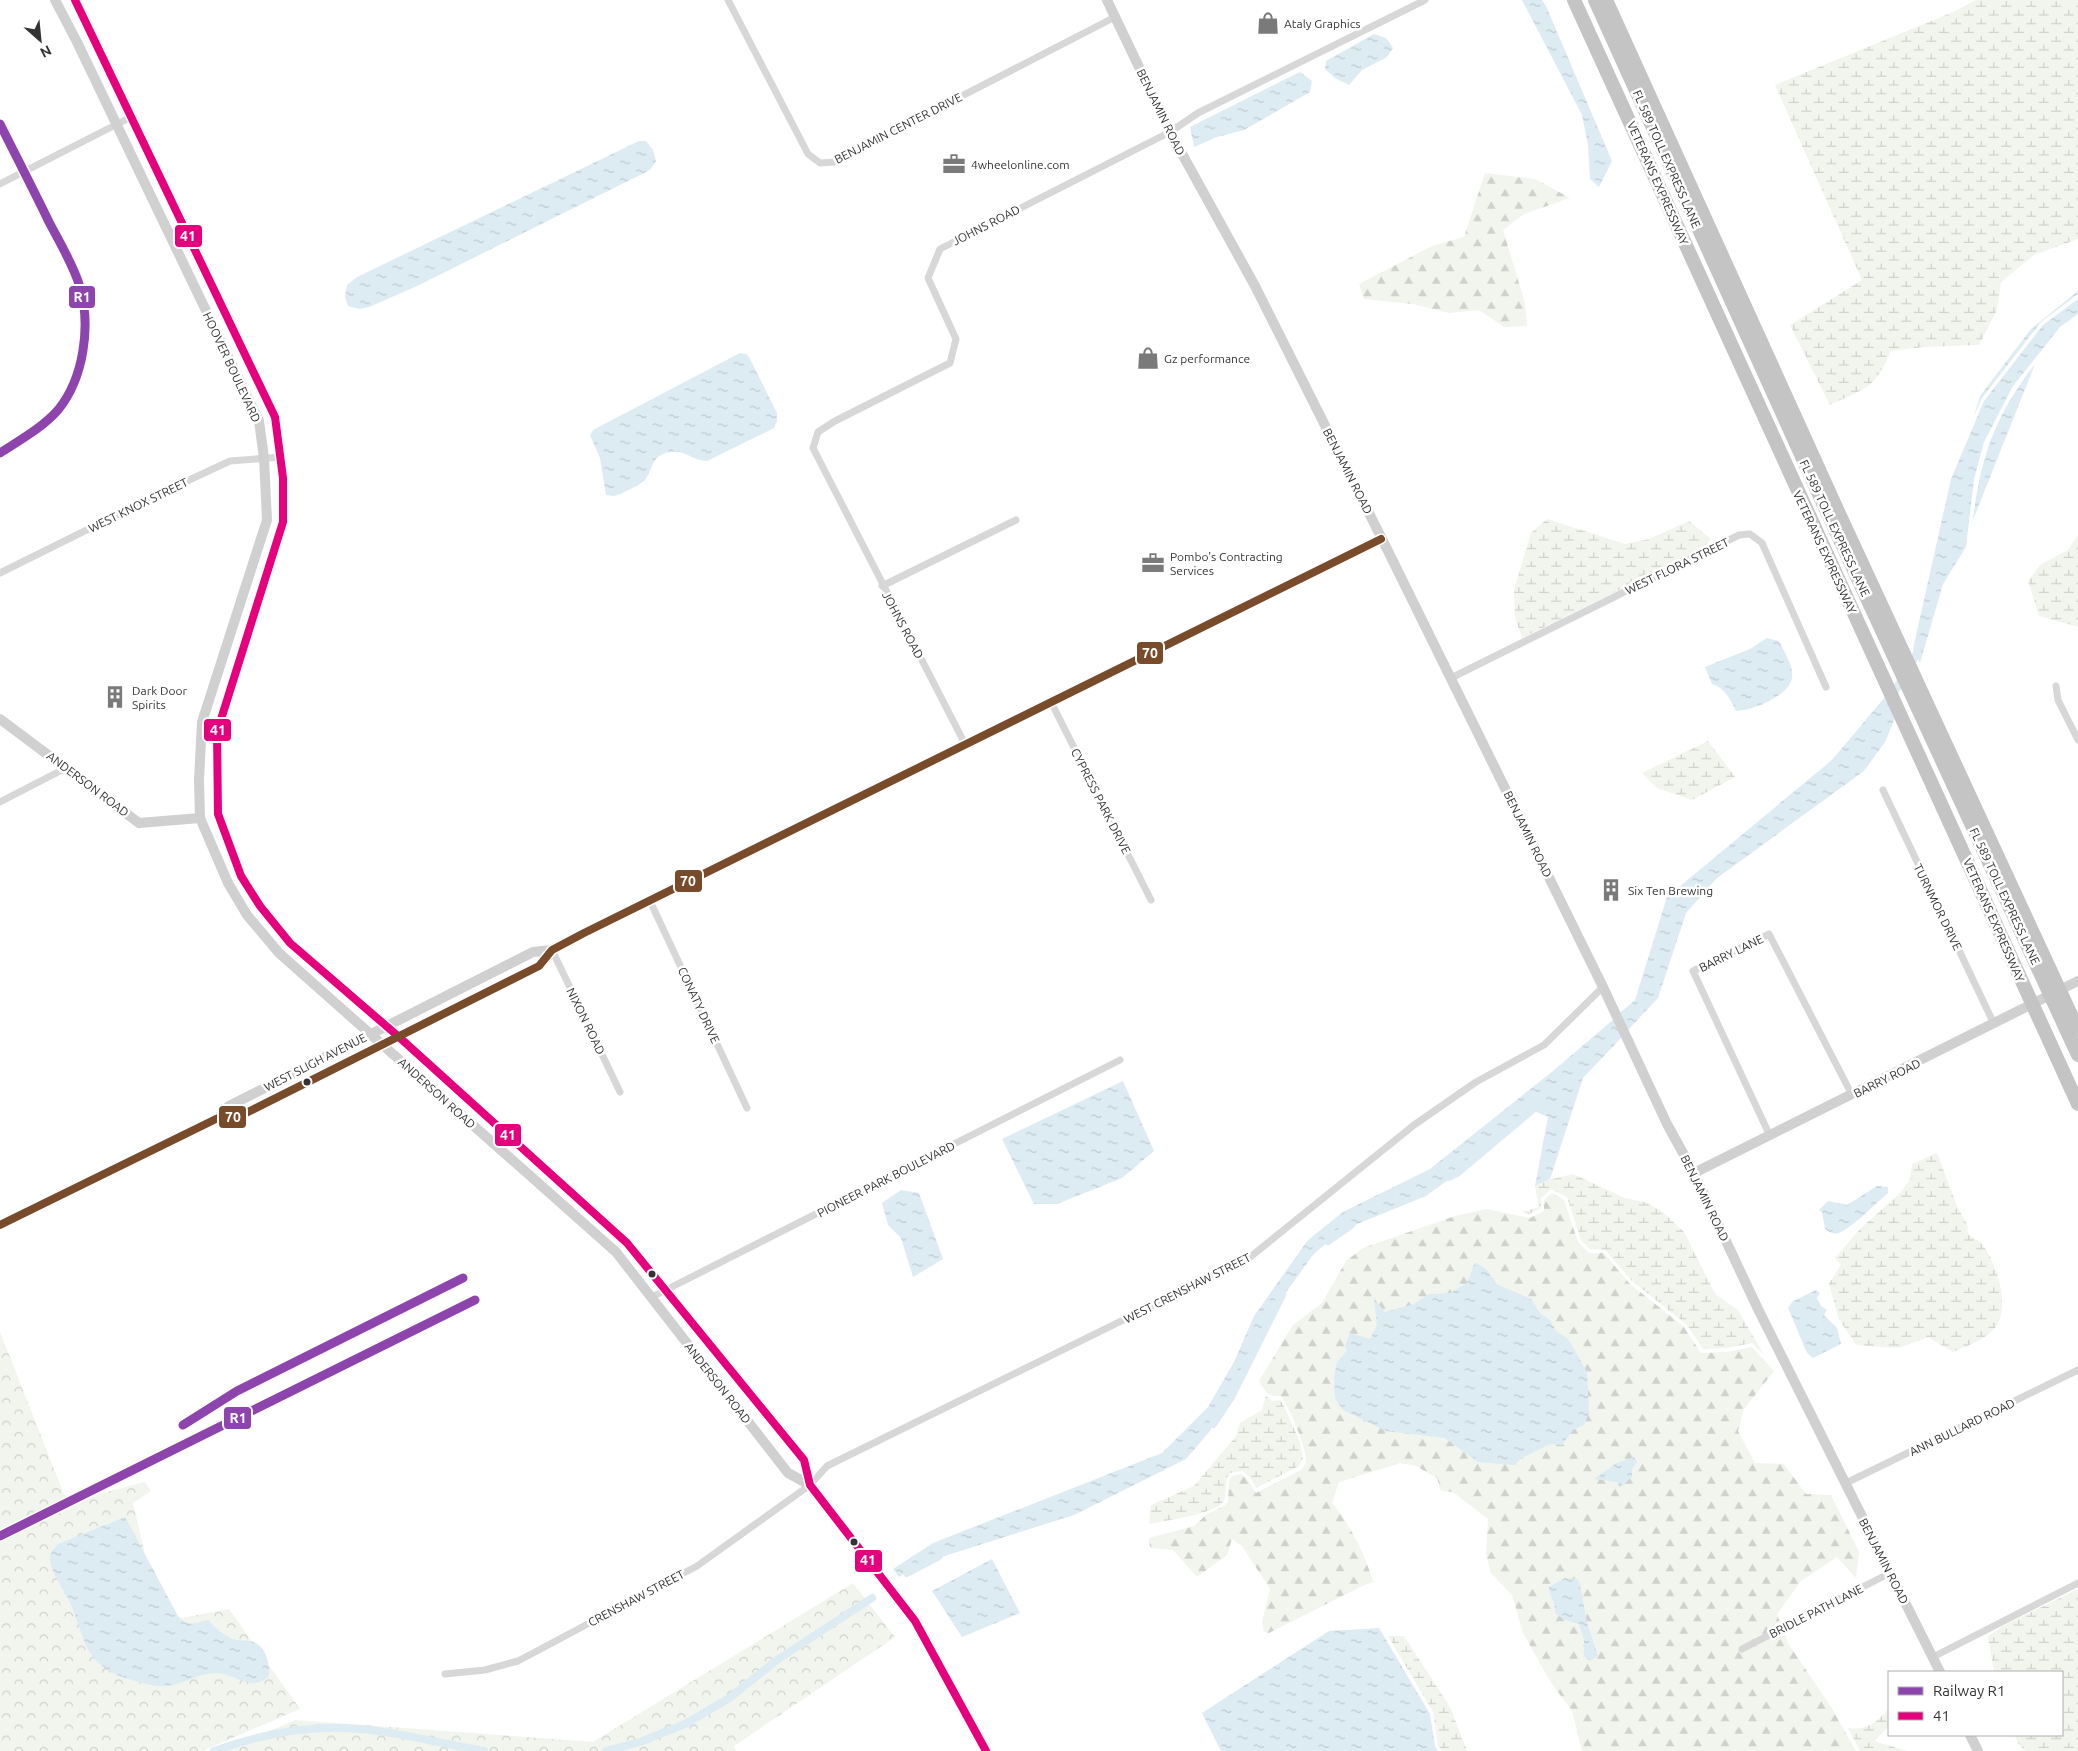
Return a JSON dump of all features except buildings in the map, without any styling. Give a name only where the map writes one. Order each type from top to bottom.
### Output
[{"type":"highway","name":"VETERANS EXPRESSWAY","points":[[1574,0],[1938,798],[2033,969],[2062,1026],[2078,1104]]},
{"type":"highway","name":"FL 589 TOLL EXPRESS LANE","points":[[1595,0],[1894,643]]},
{"type":"highway","name":"VETERANS EXPRESSWAY","points":[[1606,0],[1922,706],[2033,969],[2062,1026]]},
{"type":"highway","points":[[2062,1026],[2078,1055]]},
{"type":"highway","points":[[2062,1026],[2078,1083]]},
{"type":"main road","name":"HOOVER BOULEVARD","points":[[55,0],[259,421],[264,458],[267,520],[202,722],[199,780],[200,818]]},
{"type":"main road","name":"HOOVER BOULEVARD","points":[[75,0],[275,417],[281,457],[283,522],[217,732],[218,814]]},
{"type":"main road","name":"BENJAMIN ROAD","points":[[1107,0],[1170,132],[1255,286],[1451,678],[1603,987],[1667,1124],[1694,1173],[1758,1309],[1940,1671]]},
{"type":"main road","name":"WEST SLIGH AVENUE","points":[[0,1225],[218,1118],[229,1106],[533,952],[552,950],[1381,539]]},
{"type":"main road","name":"ANDERSON ROAD","points":[[0,719],[139,822],[200,818],[228,883],[247,915],[279,953],[616,1252],[788,1473],[810,1485],[915,1621],[986,1751]]},
{"type":"main road","name":"ANDERSON ROAD","points":[[218,814],[242,876],[260,906],[290,943],[399,1036],[627,1242],[804,1460],[810,1485]]},
{"type":"main road","name":"WEST SLIGH AVENUE","points":[[218,1118],[238,1117],[539,966],[552,950]]},
{"type":"main road","name":"BARRY ROAD","points":[[1694,1173],[2078,981]]},
{"type":"main road","points":[[1970,1736],[1978,1751]]},
{"type":"street","name":"BENJAMIN CENTER DRIVE","points":[[728,0],[808,154],[820,163],[834,162],[1115,17]]},
{"type":"street","name":"JOHNS ROAD","points":[[965,744],[882,586],[813,448],[818,432],[835,421],[950,363],[956,339],[928,278],[940,249],[1170,132],[1198,113],[1425,0]]},
{"type":"street","points":[[0,184],[131,117]]},
{"type":"street","name":"WEST KNOX STREET","points":[[0,574],[157,495],[230,461],[281,457]]},
{"type":"street","points":[[882,586],[1016,520]]},
{"type":"street","name":"WEST FLORA STREET","points":[[1451,678],[1739,535],[1750,534],[1762,542],[1826,687]]},
{"type":"street","points":[[2056,686],[2058,700],[2078,740]]},
{"type":"street","name":"CYPRESS PARK DRIVE","points":[[1051,702],[1152,900]]},
{"type":"street","points":[[0,802],[66,768]]},
{"type":"street","name":"TURNMOR DRIVE","points":[[1883,790],[1994,1024]]},
{"type":"street","name":"CONATY DRIVE","points":[[650,902],[747,1108]]},
{"type":"street","name":"BARRY LANE","points":[[1770,1136],[1693,971],[1769,934],[1852,1095]]},
{"type":"street","name":"NIXON ROAD","points":[[552,950],[620,1092]]},
{"type":"street","name":"WEST CRENSHAW STREET","points":[[810,1485],[827,1466],[1249,1258],[1414,1125],[1476,1082],[1544,1046],[1603,987]]},
{"type":"street","name":"PIONEER PARK BOULEVARD","points":[[652,1297],[1120,1060]]},
{"type":"street","name":"ANN BULLARD ROAD","points":[[1846,1484],[2078,1370]]},
{"type":"street","name":"CRENSHAW STREET","points":[[445,1674],[485,1670],[518,1661],[697,1566],[810,1485]]},
{"type":"street","name":"BRIDLE PATH LANE","points":[[1742,1649],[1890,1573]]},
{"type":"street","points":[[1933,1657],[2078,1583]]},
{"type":"green space","points":[[1976,0],[2078,0],[2078,239],[2034,255],[2001,282],[1997,310],[1979,345],[1923,347],[1891,351],[1874,381],[1861,391],[1830,405],[1790,325],[1862,280],[1775,85],[1953,12]]},
{"type":"green space","points":[[1485,173],[1535,179],[1570,198],[1524,214],[1503,230],[1525,303],[1527,326],[1504,327],[1479,310],[1449,313],[1413,304],[1364,299],[1359,284],[1432,246],[1464,237]]},
{"type":"green space","points":[[1547,519],[1625,544],[1649,539],[1689,521],[1711,539],[1702,549],[1522,638],[1515,617],[1514,590],[1531,533]]},
{"type":"green space","points":[[2078,535],[2078,627],[2039,616],[2028,581],[2040,565],[2068,550]]},
{"type":"green space","points":[[1708,741],[1735,777],[1692,800],[1657,788],[1642,773]]},
{"type":"green space","points":[[1937,1153],[1957,1206],[1967,1224],[1968,1234],[1983,1245],[2000,1283],[2002,1304],[1998,1323],[1985,1337],[1953,1352],[1928,1337],[1899,1348],[1856,1345],[1839,1319],[1829,1284],[1841,1265],[1835,1258],[1860,1229],[1899,1194],[1910,1180],[1912,1164]]},
{"type":"green space","points":[[1573,1174],[1625,1198],[1648,1203],[1664,1213],[1684,1232],[1715,1294],[1738,1310],[1764,1355],[1752,1343],[1727,1348],[1703,1349],[1686,1324],[1631,1280],[1605,1250],[1590,1249],[1581,1240],[1567,1197],[1551,1189],[1541,1198],[1541,1208],[1529,1214],[1522,1212],[1539,1207],[1535,1186],[1548,1180]]},
{"type":"green space","points":[[1552,1193],[1564,1200],[1578,1242],[1589,1253],[1604,1253],[1629,1283],[1684,1327],[1701,1353],[1727,1352],[1752,1347],[1774,1371],[1744,1409],[1738,1431],[1755,1463],[1784,1464],[1806,1494],[1831,1495],[1859,1552],[1856,1578],[1837,1557],[1801,1581],[1777,1614],[1788,1643],[1831,1707],[1856,1751],[1582,1751],[1572,1711],[1550,1681],[1523,1633],[1512,1595],[1491,1573],[1486,1554],[1488,1519],[1453,1492],[1441,1491],[1437,1478],[1416,1466],[1400,1463],[1339,1482],[1332,1503],[1357,1541],[1373,1582],[1269,1633],[1264,1632],[1262,1622],[1270,1589],[1242,1546],[1232,1539],[1227,1555],[1197,1577],[1173,1550],[1150,1548],[1149,1538],[1194,1526],[1207,1514],[1224,1506],[1228,1502],[1229,1481],[1232,1476],[1241,1474],[1248,1480],[1256,1493],[1301,1470],[1306,1463],[1301,1439],[1284,1401],[1281,1396],[1267,1393],[1259,1381],[1293,1325],[1322,1303],[1346,1261],[1363,1248],[1455,1216],[1487,1209],[1530,1218],[1544,1211],[1544,1200]]},
{"type":"green space","points":[[0,1332],[67,1502],[145,1482],[151,1491],[133,1503],[161,1622],[229,1609],[300,1709],[202,1751],[0,1751]]},
{"type":"green space","points":[[1266,1396],[1272,1401],[1280,1400],[1283,1404],[1300,1442],[1303,1459],[1299,1466],[1256,1488],[1250,1477],[1242,1471],[1230,1473],[1223,1502],[1217,1507],[1199,1514],[1149,1524],[1151,1505],[1194,1486],[1236,1436],[1240,1423],[1262,1410]]},
{"type":"green space","points":[[853,1583],[895,1637],[734,1746],[736,1751],[224,1751],[295,1720],[593,1742]]},
{"type":"green space","points":[[2078,1589],[2078,1751],[2025,1751],[2018,1743],[2015,1736],[2063,1736],[2063,1671],[1994,1671],[1988,1637],[2001,1627]]},
{"type":"green space","points":[[1388,1636],[1404,1636],[1450,1707],[1467,1751],[1442,1751],[1438,1745],[1433,1712]]},
{"type":"green space","points":[[1888,1710],[1888,1727],[1874,1741],[1907,1751],[1860,1751],[1848,1728],[1866,1727]]},
{"type":"water","points":[[1522,0],[1542,0],[1546,6],[1612,161],[1599,187],[1590,179],[1588,145],[1582,115]]},
{"type":"water","points":[[1374,34],[1386,38],[1393,48],[1387,57],[1362,70],[1349,85],[1335,78],[1325,69],[1326,61]]},
{"type":"water","points":[[1300,72],[1312,81],[1310,92],[1244,130],[1217,137],[1194,147],[1190,127]]},
{"type":"water","points":[[639,141],[646,141],[653,150],[656,161],[650,170],[415,287],[369,307],[359,309],[348,306],[345,297],[347,285],[357,277]]},
{"type":"water","points":[[2078,291],[2078,294],[2041,322],[1982,398],[1974,416],[1980,396],[2031,329]]},
{"type":"water","points":[[2078,299],[2078,314],[2060,327],[2013,386],[1984,442],[1974,479],[1966,547],[1943,584],[1920,663],[1913,649],[1951,479],[1984,401],[2043,325]]},
{"type":"water","points":[[740,353],[746,354],[749,357],[777,413],[777,421],[774,428],[707,461],[680,452],[664,454],[659,456],[653,463],[648,476],[643,482],[616,495],[606,495],[600,458],[590,435],[593,430]]},
{"type":"water","points":[[2035,364],[1973,520],[1980,476],[1992,437],[2021,382]]},
{"type":"water","points":[[1767,638],[1779,641],[1792,669],[1792,678],[1784,691],[1769,701],[1736,711],[1724,691],[1712,684],[1705,667],[1750,649]]},
{"type":"water","points":[[1885,697],[1896,715],[1885,742],[1864,771],[1717,878],[1686,913],[1658,998],[1628,1030],[1620,1013],[1635,1000],[1667,897],[1832,760]]},
{"type":"water","points":[[1614,1019],[1622,1037],[1583,1078],[1550,1179],[1535,1186],[1548,1117],[1532,1110],[1452,1177],[1426,1196],[1340,1231],[1313,1255],[1271,1313],[1210,1431],[1186,1459],[1074,1515],[916,1565],[899,1577],[893,1569],[933,1543],[1162,1453],[1208,1407],[1234,1362],[1254,1316],[1308,1240],[1343,1212],[1430,1169],[1553,1071]]},
{"type":"water","points":[[1123,1081],[1154,1151],[1122,1178],[1057,1204],[1034,1204],[1002,1139]]},
{"type":"water","points":[[1877,1186],[1888,1187],[1888,1193],[1857,1221],[1837,1234],[1825,1229],[1822,1212],[1819,1210],[1828,1201],[1847,1205]]},
{"type":"water","points":[[901,1190],[919,1193],[943,1259],[913,1277],[901,1238],[888,1225],[882,1203]]},
{"type":"water","points":[[1475,1262],[1487,1270],[1496,1284],[1531,1299],[1540,1313],[1550,1320],[1556,1331],[1568,1339],[1587,1372],[1589,1413],[1584,1425],[1573,1430],[1562,1445],[1550,1444],[1520,1459],[1515,1465],[1478,1462],[1445,1438],[1386,1431],[1343,1410],[1335,1398],[1334,1378],[1337,1362],[1347,1351],[1345,1346],[1350,1333],[1370,1339],[1377,1325],[1374,1298],[1385,1312],[1414,1304],[1429,1294],[1450,1293],[1467,1283]]},
{"type":"water","points":[[1816,1290],[1820,1293],[1817,1298],[1821,1306],[1827,1310],[1824,1315],[1837,1328],[1841,1344],[1813,1358],[1807,1353],[1788,1308],[1793,1301]]},
{"type":"water","points":[[1634,1457],[1637,1462],[1632,1469],[1632,1477],[1620,1488],[1617,1482],[1594,1479],[1617,1463]]},
{"type":"water","points":[[125,1517],[178,1616],[188,1623],[208,1620],[219,1631],[230,1638],[251,1641],[257,1644],[266,1656],[269,1676],[263,1681],[250,1683],[224,1674],[210,1673],[172,1685],[156,1686],[128,1679],[100,1664],[86,1645],[73,1609],[52,1569],[50,1558],[52,1551],[58,1544]]},
{"type":"water","points":[[992,1559],[1020,1613],[962,1637],[932,1591]]},
{"type":"water","points":[[1565,1578],[1578,1579],[1580,1585],[1587,1623],[1598,1656],[1590,1661],[1584,1656],[1584,1640],[1579,1624],[1563,1619],[1555,1613],[1549,1587]]},
{"type":"water","points":[[1379,1628],[1430,1714],[1435,1746],[1438,1751],[1221,1751],[1202,1713],[1329,1631]]},
{"type":"waterway","points":[[1891,698],[1919,647]]},
{"type":"waterway","points":[[1449,1177],[1457,1173],[1539,1104]]},
{"type":"waterway","points":[[1328,1241],[1351,1225]]},
{"type":"waterway","points":[[1213,1424],[1231,1397],[1282,1295]]},
{"type":"waterway","points":[[907,1573],[939,1556]]},
{"type":"waterway","points":[[606,1751],[640,1742],[685,1724],[728,1699],[777,1660],[872,1598]]},
{"type":"waterway","points":[[214,1751],[278,1733],[328,1728],[380,1731],[484,1751]]},
{"type":"rail line","name":"R1","points":[[0,124],[74,270],[80,287],[85,318],[83,351],[74,383],[67,397],[58,410],[45,422],[0,453]]},
{"type":"rail line","name":"R1","points":[[183,1425],[237,1391],[463,1278]]},
{"type":"rail line","name":"R1","points":[[0,1536],[475,1300]]},
{"type":"transit line","name":"41","points":[[75,0],[275,417],[283,478],[283,522],[217,732],[218,814],[241,876],[260,906],[290,943],[399,1037],[627,1243],[804,1460],[810,1485],[915,1621],[986,1751]]},
{"type":"transit line","name":"70","points":[[0,1225],[218,1118],[238,1117],[539,966],[552,950],[584,933],[1381,539]]},
{"type":"place","name":"Ataly Graphics","points":[[1268,23]]},
{"type":"place","name":"4wheelonline.com","points":[[954,164]]},
{"type":"place","name":"Gz performance","points":[[1148,358]]},
{"type":"place","name":"Pombo's Contracting Services","points":[[1153,563]]},
{"type":"place","name":"Dark Door Spirits","points":[[115,697]]},
{"type":"place","name":"Six Ten Brewing","points":[[1611,890]]}]
